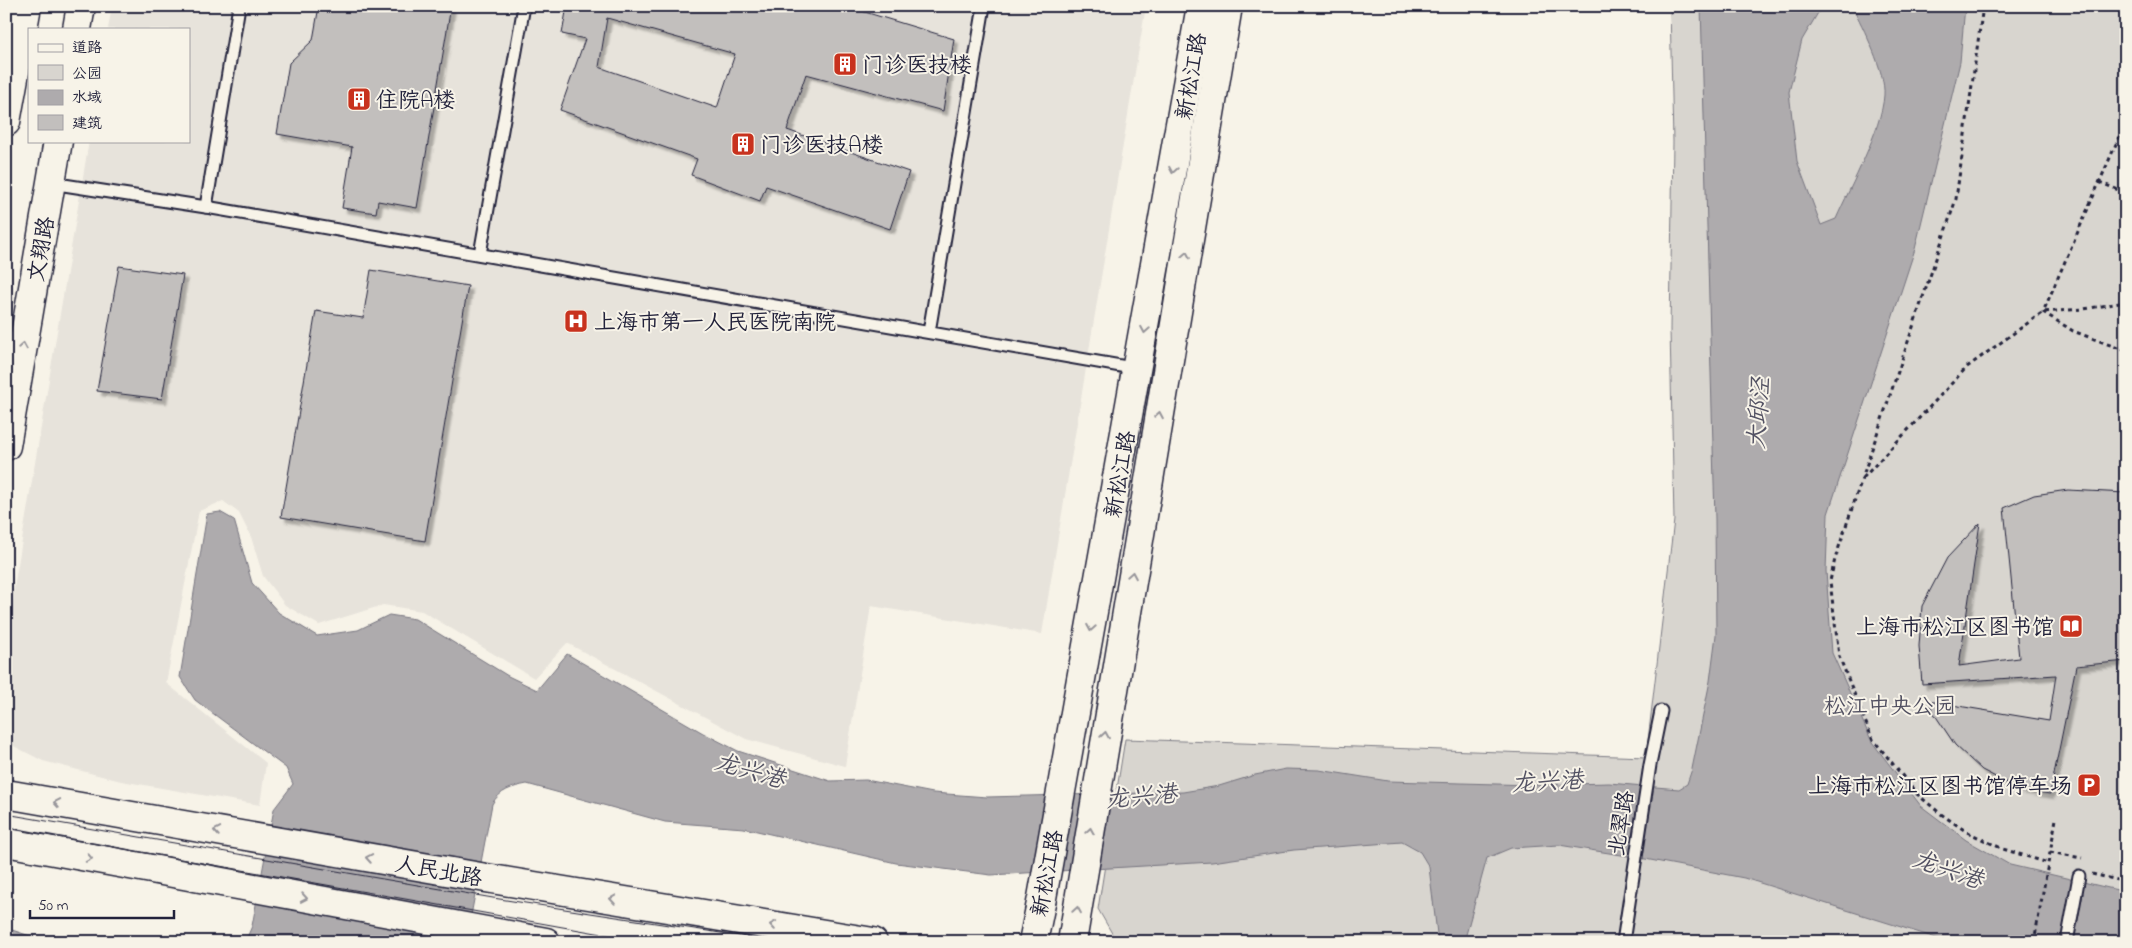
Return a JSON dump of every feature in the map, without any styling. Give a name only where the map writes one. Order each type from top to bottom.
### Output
[{"type":"main road","points":[[6,122],[27,6]]},
{"type":"main road","points":[[77,28],[81,6]]},
{"type":"main road","name":"新松江路","points":[[1033,942],[1047,874],[1202,6]]},
{"type":"main road","name":"新松江路","points":[[1072,942],[1228,6]]},
{"type":"main road","name":"文翔路","points":[[6,446],[58,142]]},
{"type":"main road","name":"人民北路","points":[[6,794],[486,878],[873,942]]},
{"type":"main road","points":[[6,842],[546,942]]},
{"type":"lane","points":[[206,207],[239,6]]},
{"type":"lane","points":[[480,254],[524,6]]},
{"type":"lane","points":[[929,332],[984,6]]},
{"type":"lane","points":[[51,183],[206,207],[1138,368]]},
{"type":"lane","name":"北翠路","points":[[1623,942],[1632,872],[1661,711]]},
{"type":"lane","points":[[2067,942],[2084,875]]},
{"type":"path","points":[[1983,6],[1956,199],[1835,559],[1830,581],[1838,656],[1872,738],[1918,794],[1941,814],[1967,832],[2003,849],[2048,863]]},
{"type":"path","points":[[2043,312],[2126,121]]},
{"type":"path","points":[[2099,182],[2126,193]]},
{"type":"path","points":[[1862,480],[1967,366],[2043,312],[2084,309],[2126,302]]},
{"type":"path","points":[[2043,312],[2073,331],[2126,351]]},
{"type":"path","points":[[2034,942],[2056,819]]},
{"type":"path","points":[[2050,852],[2082,858]]},
{"type":"path","points":[[2084,875],[2126,882]]},
{"type":"shaded area","name":"上海市第一人民医院南院","points":[[112,6],[1146,6],[1042,634],[871,606],[845,766],[746,739],[567,643],[534,678],[422,611],[383,605],[319,625],[285,605],[263,576],[251,537],[239,513],[223,501],[199,511],[166,683],[266,763],[260,805],[121,781],[43,761],[6,742],[6,636],[89,142],[190,142],[190,28],[108,28]]},
{"type":"green space","name":"松江中央公园","points":[[1670,6],[2126,6],[2126,942],[1117,942],[1098,909],[1125,739],[1646,757],[1674,520],[1670,329],[1673,142]]},
{"type":"water","points":[[1701,6],[1822,6],[1802,40],[1789,92],[1797,161],[1821,225],[1836,219],[1872,141],[1882,109],[1884,95],[1884,86],[1878,63],[1852,6],[1965,6],[1960,62],[1915,249],[1828,514],[1826,571],[1832,653],[1872,742],[1921,806],[1966,840],[2010,865],[2126,892],[2126,942],[1949,942],[1744,878],[1559,845],[1511,848],[1487,858],[1464,942],[1438,942],[1429,867],[1420,852],[1402,842],[1294,850],[1212,862],[991,875],[896,863],[744,828],[665,822],[527,784],[507,790],[499,795],[492,804],[466,942],[245,942],[252,926],[274,809],[293,784],[286,768],[195,700],[180,677],[207,514],[220,512],[234,520],[252,583],[279,613],[317,636],[358,630],[389,615],[415,619],[508,676],[537,690],[567,654],[703,733],[738,751],[830,781],[866,780],[933,793],[987,797],[1183,792],[1219,786],[1255,775],[1286,769],[1319,770],[1388,781],[1533,785],[1609,783],[1679,789],[1687,784],[1692,769],[1710,681],[1716,635],[1715,519]]},
{"type":"water","points":[[6,928],[48,942],[6,942]]},
{"type":"building","name":"住院A楼","points":[[319,6],[451,6],[417,208],[378,201],[376,213],[342,208],[352,147],[277,134],[289,63],[313,40]]},
{"type":"building","points":[[567,6],[845,6],[954,39],[943,111],[806,74],[787,130],[909,172],[890,229],[766,186],[760,201],[691,175],[697,159],[560,110],[585,39],[562,34]],"holes":[[[607,18],[735,54],[717,108],[599,67]]]},
{"type":"building","points":[[119,266],[183,275],[162,399],[97,391]]},
{"type":"building","points":[[371,270],[468,286],[425,541],[281,517],[316,311],[363,318]]},
{"type":"building","name":"上海市松江区图书馆","points":[[2068,490],[2126,493],[2126,661],[2076,666],[2050,794],[2019,789],[1982,770],[1955,745],[1928,701],[2049,721],[2056,675],[1922,684],[1919,646],[1922,606],[1947,558],[1980,523],[1959,666],[2019,658],[2004,508],[2034,495]]},
{"type":"tram line","points":[[6,814],[493,898],[779,942]]},
{"type":"tram line","points":[[6,828],[647,942]]},
{"type":"place","name":"门诊医技楼","points":[[845,64]]},
{"type":"place","name":"住院A楼","points":[[359,99]]},
{"type":"place","name":"门诊医技A楼","points":[[743,144]]},
{"type":"place","name":"上海市第一人民医院南院","points":[[576,321]]},
{"type":"place","name":"上海市松江区图书馆","points":[[2071,626]]},
{"type":"place","name":"上海市松江区图书馆停车场","points":[[2089,785]]},
{"type":"water label","name":"大邱泾","points":[[1758,413]]},
{"type":"water label","name":"龙兴港","points":[[750,770]]},
{"type":"water label","name":"龙兴港","points":[[1547,781]]},
{"type":"water label","name":"龙兴港","points":[[1141,796]]},
{"type":"water label","name":"龙兴港","points":[[1948,869]]}]
